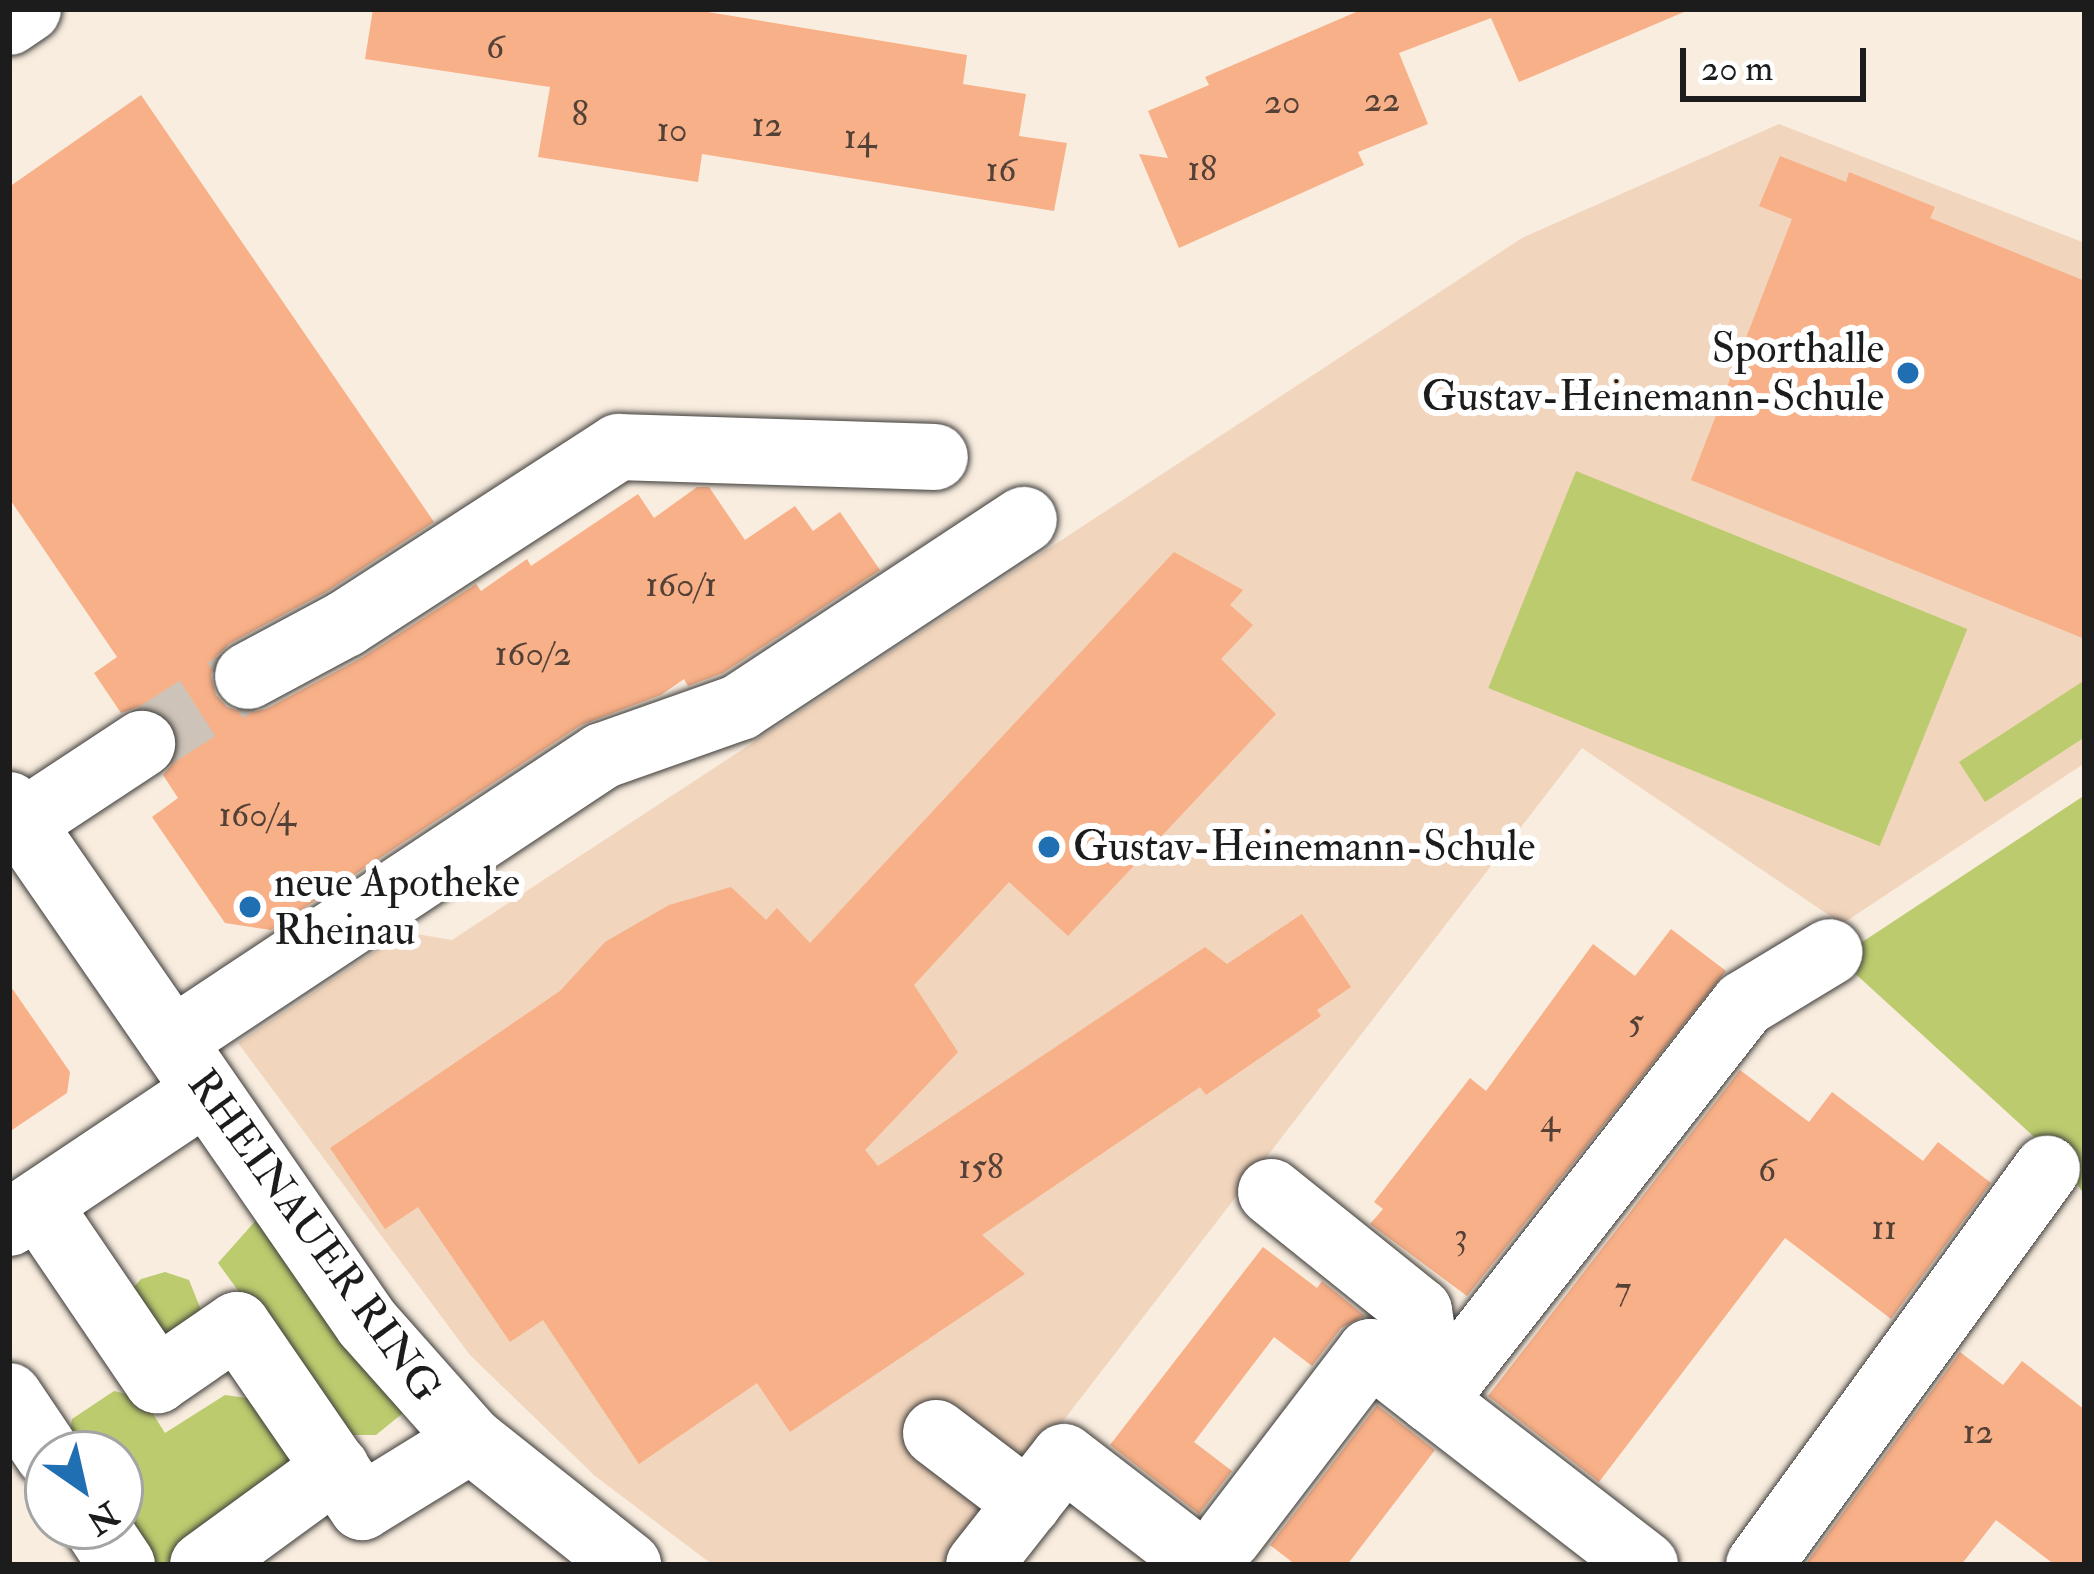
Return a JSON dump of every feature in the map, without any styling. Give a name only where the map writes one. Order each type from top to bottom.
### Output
[{"type":"street","points":[[9,22],[28,9]]},
{"type":"street","points":[[248,676],[345,624],[619,447],[935,457]]},
{"type":"street","name":"RHEINAUER RING","points":[[189,1066],[602,756],[740,707],[1024,520]]},
{"type":"street","points":[[22,844],[142,744]]},
{"type":"street","name":"RHEINAUER RING","points":[[22,844],[189,1066],[367,1323],[471,1440],[628,1565]]},
{"type":"street","points":[[1433,1401],[1744,1004],[1830,952]]},
{"type":"street","points":[[189,1066],[23,1214],[157,1381],[237,1325],[362,1508],[471,1440]]},
{"type":"street","points":[[1760,1565],[2047,1169]]},
{"type":"street","points":[[1271,1192],[1419,1311],[1433,1401]]},
{"type":"street","points":[[936,1433],[1226,1558],[1370,1352],[1645,1565]]},
{"type":"street","points":[[9,1396],[32,1430]]},
{"type":"street","points":[[203,1565],[336,1468]]},
{"type":"street","points":[[980,1565],[1046,1480]]},
{"type":"shaded area","name":"Gustav-Heinemann-Schule","points":[[1779,124],[2085,243],[2085,763],[1842,924],[1582,748],[952,1565],[713,1565],[595,1476],[470,1355],[238,1043],[404,932],[452,940],[1522,238]]},
{"type":"green space","points":[[1576,471],[1967,629],[1880,846],[1488,688]]},
{"type":"green space","points":[[2085,680],[2085,737],[1985,802],[1959,762]]},
{"type":"green space","points":[[2085,795],[2085,1196],[2064,1164],[1838,958]]},
{"type":"green space","points":[[258,1218],[403,1413],[376,1435],[343,1435],[218,1263]]},
{"type":"green space","points":[[165,1272],[189,1280],[203,1315],[168,1349],[133,1288],[141,1279]]},
{"type":"green space","points":[[114,1391],[143,1398],[165,1433],[225,1395],[262,1400],[301,1458],[187,1565],[139,1565],[132,1550],[144,1550],[144,1430],[70,1430],[72,1419]]},
{"type":"building","points":[[373,9],[690,9],[967,55],[963,84],[1026,94],[1019,136],[1067,143],[1054,211],[702,154],[698,182],[538,157],[550,87],[365,59]]},
{"type":"building","points":[[1363,9],[1691,9],[1519,82],[1491,18],[1399,53],[1428,124],[1358,152],[1364,165],[1179,248],[1139,154],[1168,158],[1148,111],[1209,85],[1205,77]]},
{"type":"building","points":[[141,95],[434,522],[326,592],[229,644],[216,657],[211,676],[216,695],[227,707],[246,713],[266,709],[363,657],[476,584],[481,591],[527,559],[531,566],[638,494],[654,518],[697,487],[709,487],[745,540],[795,506],[813,531],[840,512],[880,570],[723,673],[688,686],[684,679],[661,695],[581,725],[271,930],[225,923],[152,817],[178,798],[163,775],[176,760],[179,741],[174,724],[158,710],[139,707],[121,713],[94,673],[117,657],[9,498],[9,187]]},
{"type":"building","name":"Sporthalle Gustav-Heinemann-Schule","points":[[1780,156],[1846,182],[1849,172],[1935,207],[1930,218],[2085,281],[2085,639],[1691,480],[1792,219],[1759,206]]},
{"type":"building","points":[[1174,552],[1243,590],[1230,605],[1253,625],[1221,659],[1276,714],[1068,936],[1009,882],[914,985],[958,1052],[865,1150],[878,1166],[1205,947],[1227,964],[1302,914],[1351,987],[1317,1010],[1321,1016],[1206,1095],[1200,1087],[982,1235],[1025,1274],[790,1432],[757,1383],[639,1464],[543,1320],[510,1342],[418,1207],[385,1229],[330,1148],[560,991],[605,942],[669,905],[731,887],[766,920],[777,908],[810,943]]},
{"type":"building","points":[[1671,929],[1726,971],[1467,1296],[1370,1224],[1383,1209],[1374,1202],[1470,1078],[1486,1091],[1593,944],[1635,976]]},
{"type":"building","points":[[9,984],[70,1072],[67,1093],[9,1132]]},
{"type":"building","points":[[1740,1070],[1809,1122],[1832,1092],[1923,1161],[1938,1142],[1991,1183],[1891,1319],[1785,1238],[1599,1482],[1488,1396]]},
{"type":"building","points":[[1263,1247],[1317,1288],[1322,1281],[1365,1316],[1341,1328],[1312,1366],[1274,1337],[1194,1442],[1232,1471],[1199,1514],[1110,1445]]},
{"type":"building","points":[[1960,1352],[2003,1385],[2022,1361],[2085,1410],[2085,1565],[2055,1565],[1996,1520],[1961,1565],[1805,1565]]},
{"type":"building","points":[[1377,1405],[1435,1450],[1347,1565],[1296,1565],[1270,1545]]},
{"type":"tunnel","points":[[142,744],[248,676]]},
{"type":"place","name":"Sporthalle Gustav-Heinemann-Schule","points":[[1908,373]]},
{"type":"place","name":"Gustav-Heinemann-Schule","points":[[1049,847]]},
{"type":"place","name":"neue Apotheke Rheinau","points":[[250,907]]}]
